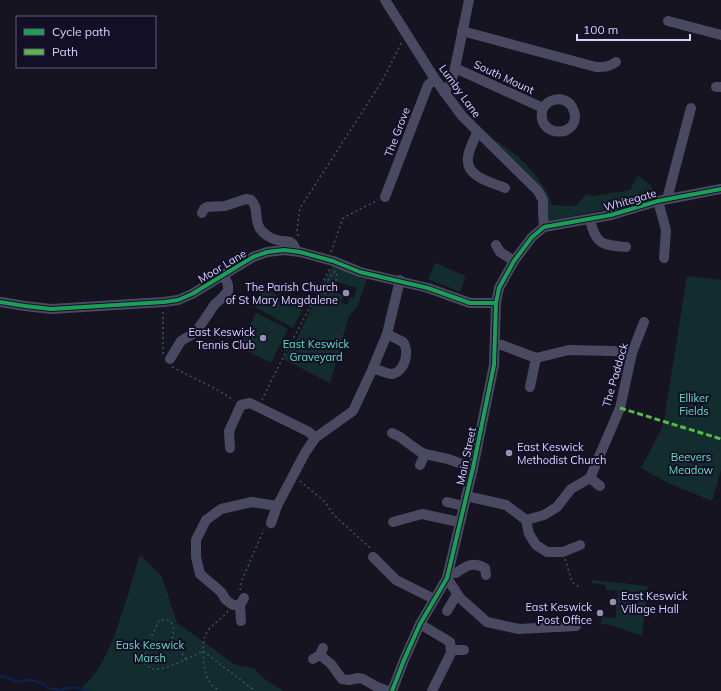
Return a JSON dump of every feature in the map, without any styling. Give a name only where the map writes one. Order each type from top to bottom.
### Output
[{"type":"street","name":"Lumby Lane","points":[[385,0],[435,79],[462,116],[477,133],[499,152],[538,191],[543,200],[544,227]]},
{"type":"street","points":[[444,92],[451,83],[469,0]]},
{"type":"street","points":[[668,21],[721,35]]},
{"type":"street","points":[[462,31],[596,67],[604,67],[612,65],[616,62]]},
{"type":"street","name":"South Mount","points":[[455,68],[543,108]]},
{"type":"street","name":"The Grove","points":[[385,197],[428,85],[435,79]]},
{"type":"street","name":"Whitegate","points":[[662,200],[691,108]]},
{"type":"street","points":[[477,133],[468,157],[469,168],[474,175],[505,188]]},
{"type":"street","name":"Whitegate","points":[[544,227],[611,216],[662,200],[721,189]]},
{"type":"street","points":[[202,214],[207,206],[225,206],[251,200],[256,206],[256,220],[261,230],[276,240],[292,243],[295,246],[296,251]]},
{"type":"street","points":[[662,200],[666,230],[664,258]]},
{"type":"street","points":[[590,220],[593,234],[598,240],[607,246],[626,247]]},
{"type":"street","name":"Main Street","points":[[392,691],[420,624],[447,575],[473,468],[494,365],[496,303],[499,288],[522,248],[544,227]]},
{"type":"street","points":[[496,245],[500,252],[514,261]]},
{"type":"street","name":"Moor Lane","points":[[0,302],[51,309],[178,300],[192,294],[242,263],[267,252],[284,250],[296,251],[333,261],[360,272],[400,280],[470,303],[496,303]]},
{"type":"street","points":[[167,360],[181,341],[196,332],[215,304],[228,291],[228,285],[224,275]]},
{"type":"street","points":[[271,523],[277,506],[305,453],[315,438],[353,411],[373,368],[386,334],[400,280]]},
{"type":"street","name":"The Paddock","points":[[590,478],[620,408],[632,353],[644,322]]},
{"type":"street","points":[[373,368],[387,374],[395,373],[401,368],[406,357],[407,349],[403,342],[386,334]]},
{"type":"street","points":[[495,345],[502,345],[536,358],[569,350],[632,353]]},
{"type":"street","points":[[530,387],[536,358]]},
{"type":"street","points":[[230,448],[226,430],[241,405],[250,403],[309,432],[315,438]]},
{"type":"street","points":[[392,433],[425,454],[448,459],[473,468]]},
{"type":"street","points":[[420,466],[425,454]]},
{"type":"street","points":[[526,520],[544,515],[557,507],[571,489],[590,478],[600,486]]},
{"type":"street","points":[[447,502],[465,501],[506,505],[526,520],[529,534],[536,545],[547,552],[563,552],[580,545]]},
{"type":"street","points":[[241,621],[239,600],[226,600],[220,592],[200,574],[196,557],[196,540],[206,520],[221,509],[252,502],[277,506]]},
{"type":"street","points":[[394,522],[422,514],[460,522]]},
{"type":"street","points":[[372,553],[396,580],[434,599]]},
{"type":"street","points":[[486,575],[485,568],[473,565],[466,566],[456,573],[447,575],[460,598],[487,622],[519,629],[576,626]]},
{"type":"street","points":[[447,611],[457,594]]},
{"type":"street","points":[[420,624],[450,642],[451,653],[432,691]]},
{"type":"street","points":[[451,650],[464,650]]},
{"type":"street","points":[[319,654],[331,664],[342,678],[350,680],[364,679],[377,687],[388,691]]},
{"type":"path","points":[[298,238],[297,230],[300,208],[381,83],[401,42],[410,40]]},
{"type":"path","points":[[332,250],[343,218],[385,197]]},
{"type":"path","points":[[258,407],[333,261]]},
{"type":"path","points":[[336,281],[337,269],[329,278],[324,293],[332,300],[340,303]]},
{"type":"path","points":[[164,302],[167,360],[241,405]]},
{"type":"path","points":[[294,475],[324,502],[334,515],[372,553]]},
{"type":"path","points":[[220,691],[212,687],[204,669],[203,642],[208,629],[225,615],[239,600],[242,580],[267,524],[271,523]]},
{"type":"path","points":[[563,552],[572,582],[579,587]]},
{"type":"path","points":[[186,659],[172,640],[174,629],[171,622],[165,619],[159,621],[144,657],[145,664],[150,669],[169,666],[186,659],[203,651]]},
{"type":"path","points":[[203,651],[255,691]]},
{"type":"green space","points":[[485,133],[518,157],[528,167],[543,186],[552,205],[576,206],[586,194],[593,196],[630,190],[638,175],[651,186],[657,199],[549,221],[545,196]]},
{"type":"green space","points":[[435,263],[466,276],[460,292],[428,279]]},
{"type":"green space","name":"East Keswick Graveyard","points":[[332,266],[367,278],[358,305],[349,316],[330,383],[283,359],[296,340]],"holes":[[[332,280],[357,288],[354,298],[350,297],[347,305],[341,303],[344,295],[329,290]]]},
{"type":"green space","name":"Elliker Fields","points":[[687,276],[721,280],[721,470],[712,501],[668,483],[641,468],[663,426]]},
{"type":"green space","points":[[263,288],[303,309],[293,328],[253,306]]},
{"type":"green space","name":"East Keswick Tennis Club","points":[[256,313],[288,329],[271,363],[239,347]]},
{"type":"green space","name":"Eask Keswick Marsh","points":[[140,555],[162,577],[177,623],[236,665],[254,668],[264,678],[284,691],[83,691],[80,689],[91,678],[101,664],[110,646],[118,627]]},
{"type":"green space","points":[[592,580],[648,586],[642,636],[610,625],[601,624],[602,617],[615,618],[618,591],[606,590],[606,585],[591,583]]},
{"type":"waterway","points":[[0,676],[18,682],[30,680],[42,683],[48,688],[60,690],[73,687],[89,691]]},
{"type":"marked path","points":[[620,408],[721,439]]},
{"type":"cycle path","points":[[392,691],[420,624],[447,578],[473,468],[494,365],[496,303],[499,288],[514,261],[532,237],[544,227],[611,215],[658,201],[721,189]]},
{"type":"cycle path","points":[[0,302],[51,309],[178,300],[192,294],[253,257],[267,252],[284,250],[300,252],[333,261],[360,272],[428,288],[470,303],[496,303]]},
{"type":"place","name":"The Parish Church of St Mary Magdalene","points":[[346,293]]},
{"type":"place","name":"East Keswick Tennis Club","points":[[263,338]]},
{"type":"place","name":"East Keswick Methodist Church","points":[[509,453]]},
{"type":"place","name":"East Keswick Village Hall","points":[[613,602]]},
{"type":"place","name":"East Keswick Post Office","points":[[600,613]]},
{"type":"park label","name":"Beevers Meadow","points":[[691,463]]}]
